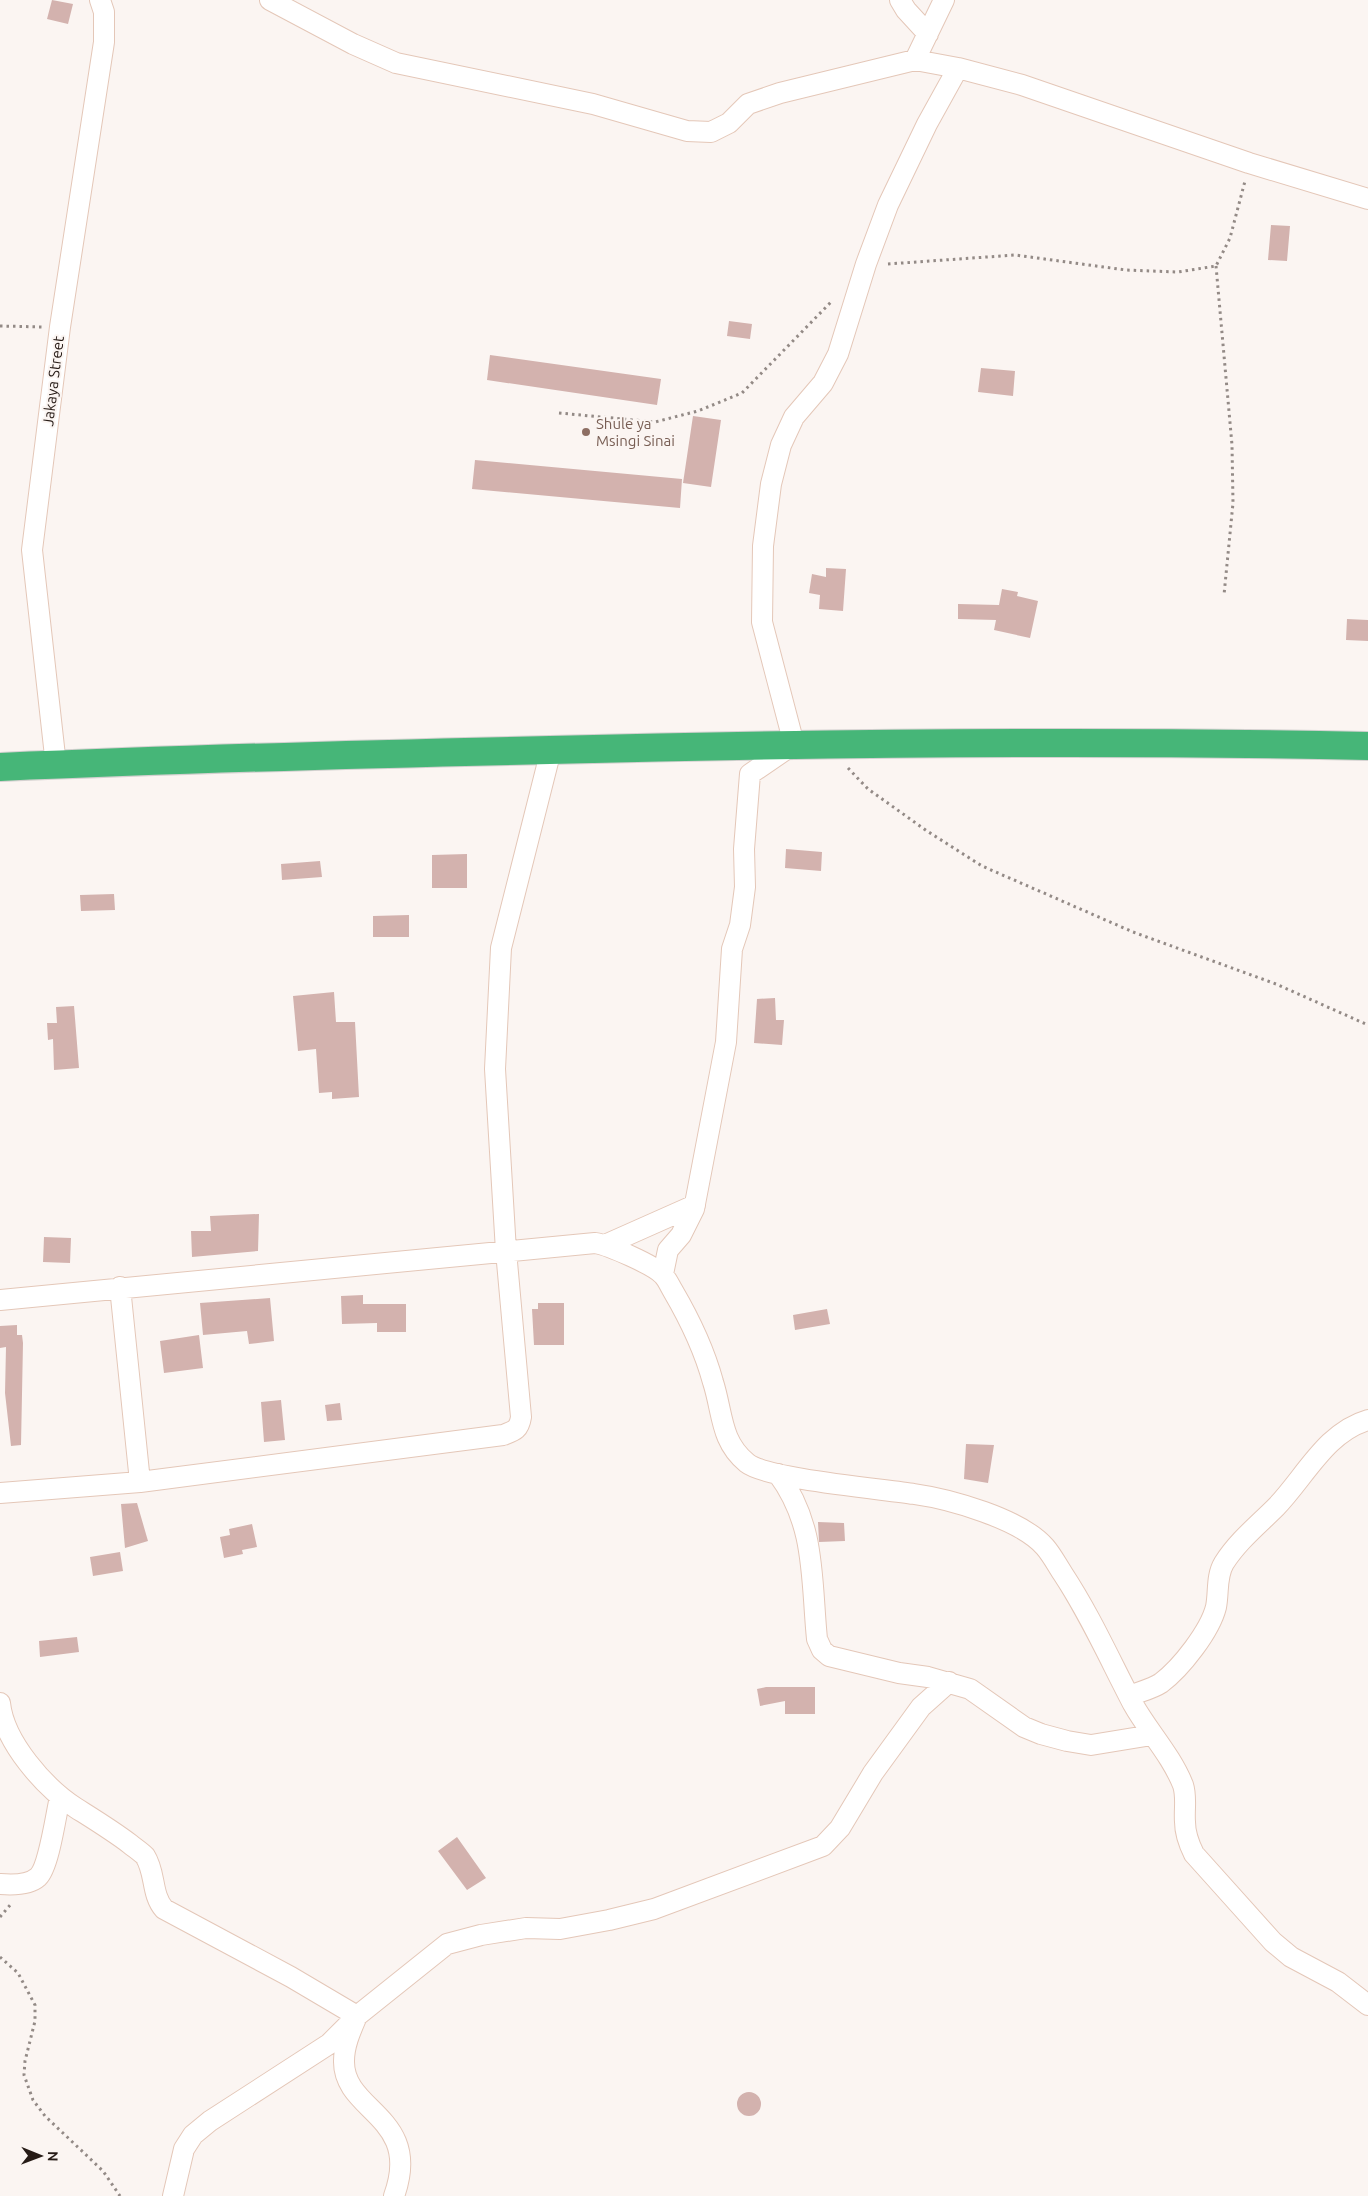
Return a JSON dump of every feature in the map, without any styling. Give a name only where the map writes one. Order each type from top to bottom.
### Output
[{"type":"highway","points":[[0,767],[242,757],[826,743],[1118,742],[1368,746]]},
{"type":"street","name":"Jakaya Street","points":[[56,764],[32,550],[60,327],[104,42],[104,12],[100,0]]},
{"type":"street","points":[[270,0],[354,44],[396,63],[593,104],[687,131],[711,132],[729,123],[748,104],[780,93],[915,60],[958,68],[1056,96],[1249,163],[1368,198]]},
{"type":"street","points":[[900,0],[906,10],[928,34]]},
{"type":"street","points":[[915,60],[944,0]]},
{"type":"street","points":[[663,1274],[668,1250],[691,1219],[695,1205],[726,1042],[732,949],[740,925],[745,887],[744,849],[750,774],[794,744],[762,622],[763,546],[771,484],[781,445],[794,417],[823,382],[838,354],[866,264],[888,205],[905,167],[958,68]]},
{"type":"street","points":[[0,1494],[140,1482],[503,1435],[516,1431],[520,1426],[521,1417],[506,1251],[495,1069],[501,948],[551,750]]},
{"type":"street","points":[[605,1245],[695,1205]]},
{"type":"street","points":[[0,1300],[594,1242],[605,1245],[663,1274],[698,1338],[714,1383],[722,1423],[730,1446],[749,1464],[778,1474],[919,1495],[960,1505],[1012,1522],[1044,1545],[1075,1593],[1129,1696],[1165,1753],[1183,1786],[1186,1801],[1185,1823],[1187,1840],[1199,1861],[1273,1942],[1291,1957],[1338,1982],[1368,2005]]},
{"type":"street","points":[[120,1287],[140,1482]]},
{"type":"street","points":[[1129,1696],[1159,1684],[1175,1671],[1204,1634],[1216,1607],[1217,1585],[1223,1564],[1243,1539],[1278,1505],[1307,1468],[1333,1440],[1354,1424],[1368,1420]]},
{"type":"street","points":[[778,1474],[789,1489],[799,1510],[808,1538],[817,1639],[822,1650],[829,1656],[948,1682],[970,1689],[1024,1727],[1041,1734],[1091,1745],[1152,1735]]},
{"type":"street","points":[[173,2196],[184,2149],[192,2135],[210,2121],[329,2044],[357,2016],[447,1944],[481,1935],[526,1928],[560,1929],[610,1920],[654,1909],[823,1846],[840,1828],[873,1773],[921,1707],[948,1682]]},
{"type":"street","points":[[0,1703],[8,1728],[36,1773],[60,1797],[107,1826],[144,1856],[154,1875],[156,1894],[164,1909],[291,1976],[357,2016]]},
{"type":"street","points":[[0,1884],[29,1882],[39,1876],[46,1861],[60,1797]]},
{"type":"street","points":[[357,2016],[347,2042],[343,2063],[348,2081],[389,2127],[399,2147],[400,2167],[394,2196]]},
{"type":"path","points":[[1224,596],[1233,503],[1232,445],[1216,266],[1230,238],[1249,163]]},
{"type":"path","points":[[866,264],[1015,254],[1126,270],[1178,272],[1216,266]]},
{"type":"path","points":[[559,412],[655,422],[698,411],[742,393],[836,297]]},
{"type":"path","points":[[0,326],[60,327]]},
{"type":"path","points":[[826,743],[868,790],[982,866],[1133,932],[1276,984],[1368,1024]]},
{"type":"path","points":[[0,1957],[18,1973],[35,2005],[35,2022],[25,2061],[24,2075],[33,2100],[45,2116],[103,2172],[120,2196]]},
{"type":"building","points":[[52,0],[73,4],[68,24],[47,19]]},
{"type":"building","points":[[1271,225],[1290,226],[1287,261],[1268,260]]},
{"type":"building","points":[[729,321],[752,324],[750,339],[727,336]]},
{"type":"building","points":[[490,355],[661,379],[657,405],[487,380]]},
{"type":"building","points":[[981,368],[1015,371],[1013,396],[978,392]]},
{"type":"building","points":[[693,416],[721,420],[711,487],[683,483]]},
{"type":"building","points":[[475,460],[682,479],[680,508],[472,489]]},
{"type":"building","points":[[826,568],[846,569],[843,611],[819,609],[820,595],[809,593],[812,574],[826,577]]},
{"type":"building","points":[[1002,589],[1018,592],[1017,596],[1038,601],[1030,638],[994,630],[996,620],[958,619],[958,604],[999,605]]},
{"type":"building","points":[[1347,619],[1368,620],[1368,641],[1346,640]]},
{"type":"building","points":[[786,849],[822,852],[821,871],[785,868]]},
{"type":"building","points":[[467,854],[467,888],[432,888],[432,855]]},
{"type":"building","points":[[320,861],[322,877],[282,880],[281,864]]},
{"type":"building","points":[[114,894],[115,910],[81,911],[80,895]]},
{"type":"building","points":[[409,915],[409,937],[373,937],[373,916]]},
{"type":"building","points":[[334,992],[336,1022],[355,1022],[359,1097],[332,1099],[332,1092],[319,1093],[316,1049],[298,1051],[293,996]]},
{"type":"building","points":[[775,998],[776,1020],[784,1020],[782,1045],[754,1043],[757,999]]},
{"type":"building","points":[[74,1006],[79,1068],[54,1070],[53,1039],[48,1040],[47,1023],[57,1023],[56,1007]]},
{"type":"building","points":[[259,1214],[258,1251],[192,1257],[191,1231],[211,1231],[210,1216]]},
{"type":"building","points":[[44,1237],[71,1238],[70,1263],[43,1262]]},
{"type":"building","points":[[363,1295],[363,1304],[406,1304],[406,1332],[377,1332],[377,1323],[342,1324],[341,1296]]},
{"type":"building","points":[[270,1298],[274,1341],[249,1344],[247,1331],[203,1335],[200,1303]]},
{"type":"building","points":[[538,1303],[564,1303],[564,1345],[534,1345],[532,1309],[538,1309]]},
{"type":"building","points":[[827,1309],[830,1324],[795,1330],[793,1315]]},
{"type":"building","points":[[17,1325],[17,1335],[22,1335],[23,1343],[21,1445],[11,1446],[5,1393],[6,1347],[0,1348],[0,1326]]},
{"type":"building","points":[[199,1335],[203,1368],[164,1373],[160,1341]]},
{"type":"building","points":[[281,1400],[285,1440],[264,1442],[261,1402]]},
{"type":"building","points":[[340,1403],[342,1420],[327,1421],[325,1405]]},
{"type":"building","points":[[966,1444],[994,1445],[988,1483],[964,1479]]},
{"type":"building","points":[[137,1503],[148,1541],[125,1548],[121,1504]]},
{"type":"building","points":[[818,1522],[844,1523],[845,1541],[819,1542]]},
{"type":"building","points":[[252,1524],[257,1547],[242,1550],[243,1554],[224,1558],[220,1537],[230,1535],[229,1529]]},
{"type":"building","points":[[120,1552],[123,1571],[93,1576],[90,1557]]},
{"type":"building","points":[[77,1637],[79,1652],[40,1657],[39,1641]]},
{"type":"building","points":[[766,1687],[815,1687],[815,1714],[785,1714],[785,1701],[760,1706],[757,1689]]},
{"type":"building","points":[[457,1837],[486,1878],[467,1890],[438,1851]]},
{"type":"building","points":[[749,2092],[758,2095],[761,2104],[758,2113],[749,2116],[740,2113],[737,2104],[740,2095]]},
{"type":"place","name":"Shule ya Msingi Sinai","points":[[586,432]]}]
